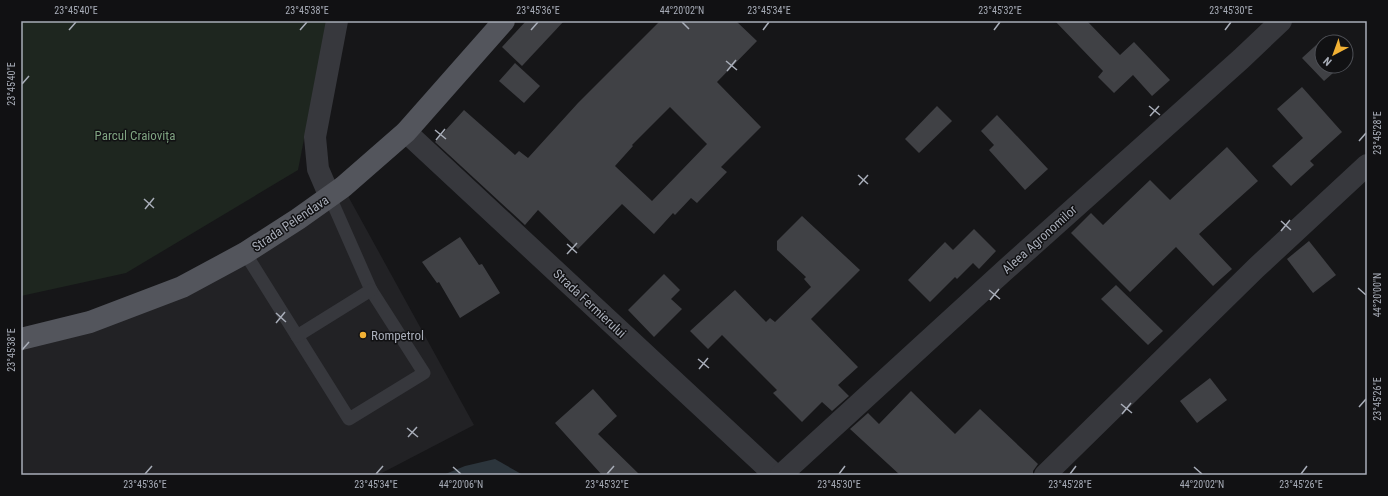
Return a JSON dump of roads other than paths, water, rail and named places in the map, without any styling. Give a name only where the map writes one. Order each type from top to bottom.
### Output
[{"type":"main road","name":"Strada Pelendava","points":[[21,340],[90,322],[182,287],[245,253],[330,196],[406,132],[504,21]]},
{"type":"street","points":[[330,196],[318,169],[315,138],[337,21]]},
{"type":"street","name":"Aleea Agronomilor","points":[[781,475],[1004,271],[1242,59],[1281,21]]},
{"type":"street","name":"Strada Fermierului","points":[[406,132],[775,475]]},
{"type":"street","points":[[1045,475],[1256,268],[1367,165]]},
{"type":"lane","points":[[245,253],[349,419],[424,373],[371,290],[330,196]]},
{"type":"lane","points":[[297,336],[371,290]]},
{"type":"place","name":"Rompetrol","points":[[363,335]]},
{"type":"park label","name":"Parcul Craiovița","points":[[135,135]]}]
